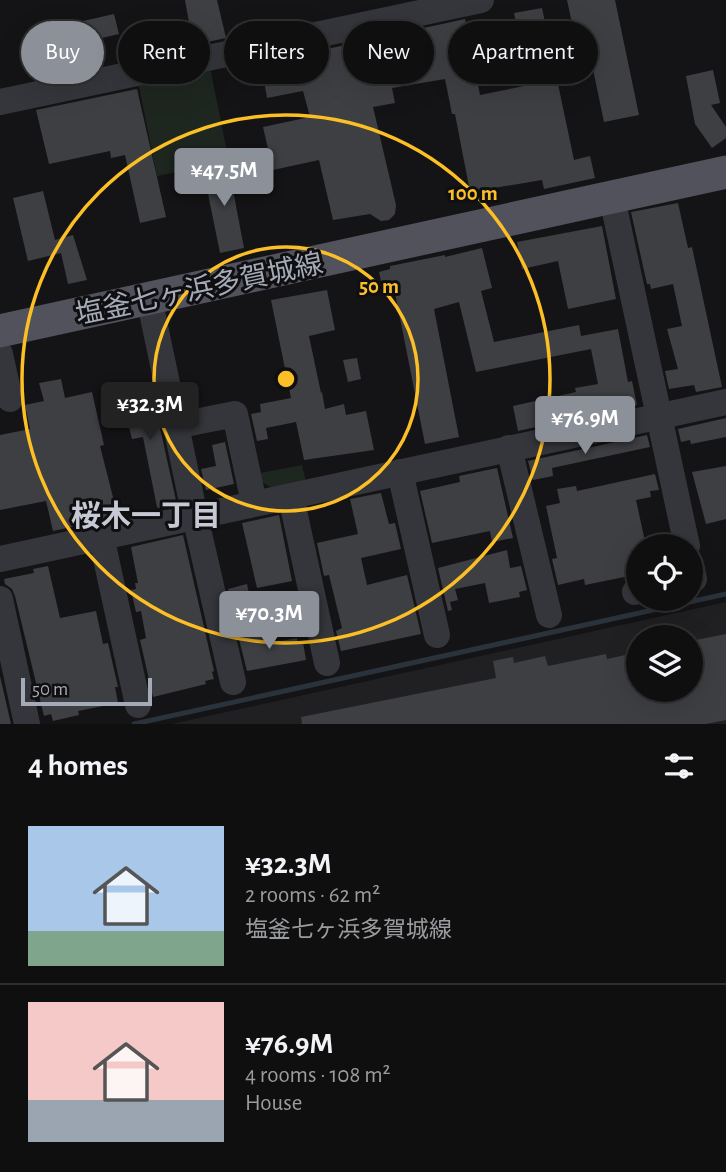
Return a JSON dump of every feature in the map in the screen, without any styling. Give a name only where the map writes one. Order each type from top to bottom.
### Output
[{"type":"main road","name":"塩釜七ヶ浜多賀城線","points":[[0,331],[726,172]]},
{"type":"street","points":[[0,102],[481,0]]},
{"type":"street","points":[[612,198],[684,534]]},
{"type":"street","points":[[149,298],[233,682]]},
{"type":"street","points":[[0,354],[9,399]]},
{"type":"street","points":[[0,559],[726,402]]},
{"type":"street","points":[[175,426],[235,414],[254,503]]},
{"type":"street","points":[[509,448],[549,615]]},
{"type":"street","points":[[400,472],[437,635]]},
{"type":"street","points":[[291,497],[327,663]]},
{"type":"street","points":[[101,536],[138,705]]},
{"type":"street","points":[[0,599],[27,724]]},
{"type":"shaded area","points":[[210,67],[229,162],[157,176],[139,84],[210,84]]},
{"type":"shaded area","points":[[302,465],[306,482],[272,488],[262,482],[260,473]]},
{"type":"shaded area","points":[[726,602],[726,724],[172,724],[685,611],[703,611],[703,607]]},
{"type":"building","points":[[185,0],[217,0],[224,38],[210,41],[210,21],[189,21]]},
{"type":"building","points":[[567,0],[615,0],[639,115],[604,122],[596,84],[598,21],[572,21]]},
{"type":"building","points":[[542,8],[545,21],[516,21],[514,13]]},
{"type":"building","points":[[114,14],[118,34],[104,38],[104,21],[83,21]]},
{"type":"building","points":[[448,23],[448,84],[478,84],[480,95],[529,85],[558,84],[574,160],[590,156],[595,178],[544,189],[542,180],[470,192],[455,114],[452,114],[445,79],[434,81],[434,26]]},
{"type":"building","points":[[343,46],[343,84],[416,84],[392,88],[395,103],[373,107],[396,205],[395,214],[389,220],[381,221],[370,214],[333,220],[319,160],[273,170],[263,127],[310,117],[303,91],[267,98],[264,84],[329,84],[329,49]]},
{"type":"building","points":[[713,70],[720,103],[711,105],[726,127],[726,138],[712,148],[695,124],[686,76]]},
{"type":"building","points":[[137,89],[166,217],[140,223],[125,155],[111,158],[110,151],[49,164],[36,110]]},
{"type":"building","points":[[228,164],[244,248],[220,253],[203,169]]},
{"type":"building","points":[[43,191],[55,240],[73,235],[87,280],[68,284],[61,253],[28,261],[13,198]]},
{"type":"building","points":[[678,203],[688,248],[692,247],[722,387],[696,392],[694,385],[669,389],[665,371],[678,369],[667,329],[682,326],[673,284],[651,289],[650,284],[647,284],[631,212]]},
{"type":"building","points":[[602,226],[616,299],[568,309],[558,261],[522,269],[517,242]]},
{"type":"building","points":[[482,248],[492,288],[481,291],[494,342],[579,325],[581,336],[618,329],[628,382],[632,381],[637,405],[518,431],[513,406],[576,392],[575,388],[598,384],[591,349],[476,372],[459,302],[434,309],[459,437],[425,444],[395,293],[384,295],[379,272],[390,269],[390,266]]},
{"type":"building","points":[[327,290],[335,330],[309,336],[325,409],[344,404],[346,415],[366,411],[374,450],[304,460],[296,422],[266,428],[268,439],[257,441],[251,414],[261,412],[260,404],[291,398],[271,300]]},
{"type":"building","points":[[357,358],[361,379],[348,382],[343,360]]},
{"type":"building","points":[[61,379],[65,398],[92,392],[104,445],[100,446],[118,517],[53,531],[46,501],[0,510],[0,435],[30,429],[25,405],[44,401],[39,383]]},
{"type":"building","points":[[151,387],[177,505],[159,508],[143,437],[132,439],[120,393]]},
{"type":"building","points":[[726,418],[726,437],[691,444],[690,440],[681,442],[678,429]]},
{"type":"building","points":[[647,435],[650,447],[552,468],[553,476],[533,480],[528,461]]},
{"type":"building","points":[[225,442],[234,484],[206,490],[201,469],[216,466],[212,445]]},
{"type":"building","points":[[726,466],[726,519],[706,524],[692,472]]},
{"type":"building","points":[[497,468],[513,538],[492,542],[490,531],[432,543],[420,491],[460,482],[459,476]]},
{"type":"building","points":[[655,474],[659,490],[650,491],[651,497],[636,500],[643,534],[626,534],[626,577],[585,585],[584,579],[558,585],[552,559],[557,558],[546,506],[560,503],[557,489],[576,486],[577,491]]},
{"type":"building","points":[[381,493],[389,524],[395,523],[401,549],[361,558],[367,585],[407,575],[421,634],[341,651],[336,631],[342,628],[329,575],[324,576],[317,543],[358,534],[350,499]]},
{"type":"building","points":[[279,515],[292,581],[257,588],[242,523]]},
{"type":"building","points":[[183,535],[214,679],[205,681],[206,684],[153,697],[140,640],[146,638],[141,611],[136,612],[131,590],[136,589],[135,583],[138,583],[131,547]]},
{"type":"building","points":[[507,550],[510,568],[521,566],[527,590],[519,592],[520,597],[489,603],[485,583],[455,589],[458,600],[450,602],[452,610],[448,611],[438,568]]},
{"type":"building","points":[[48,566],[60,618],[96,611],[103,644],[108,643],[118,687],[115,687],[118,703],[78,711],[79,715],[53,721],[51,714],[44,716],[15,596],[4,579],[34,573],[33,569]]},
{"type":"building","points":[[247,584],[250,598],[231,603],[228,589]]},
{"type":"building","points":[[262,630],[265,644],[297,638],[298,643],[303,642],[306,660],[247,671],[238,635]]},
{"type":"building","points":[[726,634],[726,720],[706,724],[302,724],[301,717],[496,678],[493,661],[513,657],[514,663],[545,656],[548,666],[606,654],[607,659],[626,655],[626,702],[703,702],[703,639]]},
{"type":"building","points":[[0,676],[11,724],[0,724]]},
{"type":"waterway","points":[[134,724],[726,594]]},
{"type":"district","name":"桜木一丁目","points":[[146,516]]}]
